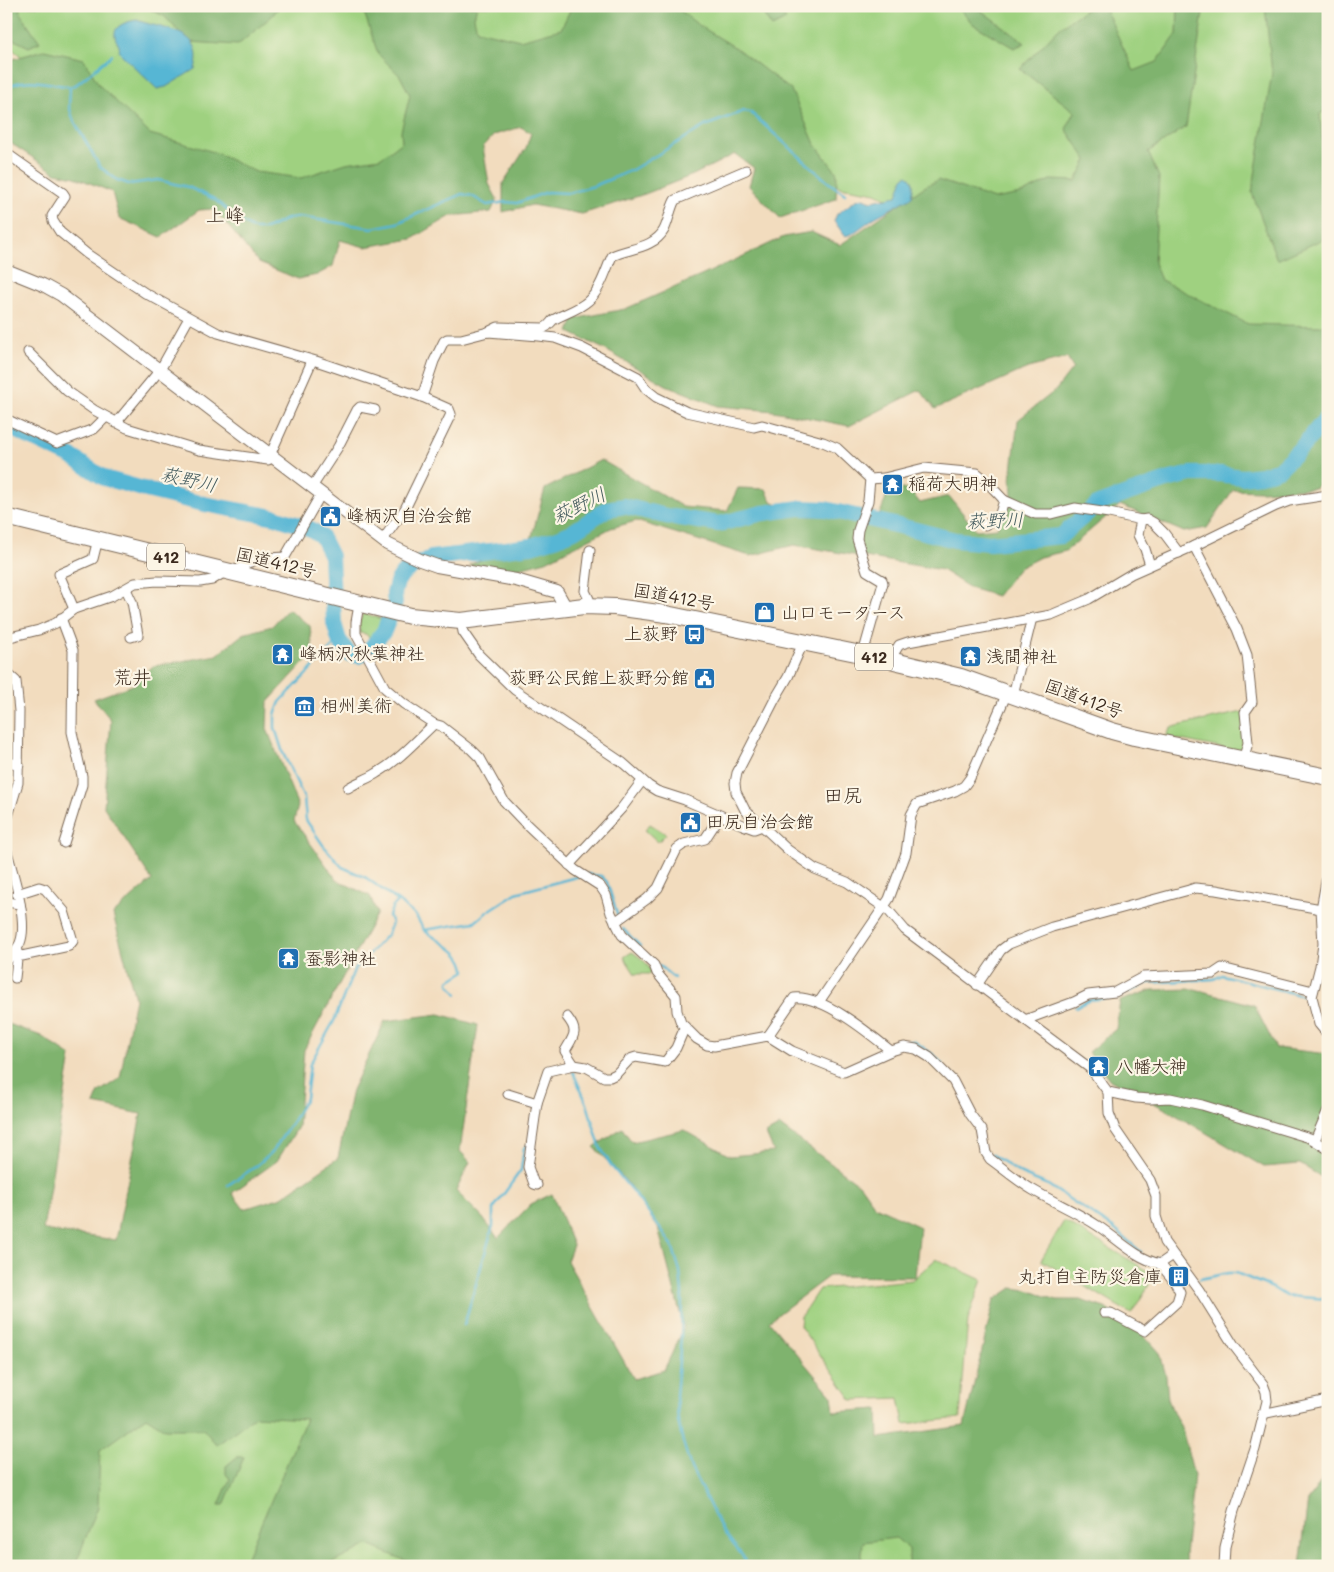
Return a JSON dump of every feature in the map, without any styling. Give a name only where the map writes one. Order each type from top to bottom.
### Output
[{"type":"highway","name":"国道412号","points":[[6,517],[410,616],[461,620],[497,618],[590,606],[615,607],[666,614],[863,654],[961,677],[1112,731],[1328,777]]},
{"type":"street","points":[[6,153],[63,193],[65,196],[52,216],[60,232],[87,254],[127,281],[189,318],[218,333],[316,361],[422,397],[449,409],[451,414],[405,508],[382,541]]},
{"type":"street","points":[[422,397],[434,361],[444,341],[488,332],[498,327],[544,328],[548,326],[552,321],[589,300],[595,292],[612,256],[625,250],[645,247],[664,231],[675,200],[746,170]]},
{"type":"street","points":[[6,270],[43,285],[61,295],[382,541],[420,560],[437,566],[516,580],[557,592],[566,608]]},
{"type":"street","points":[[116,423],[160,370],[189,318]]},
{"type":"street","points":[[488,332],[555,338],[567,342],[638,377],[646,389],[656,397],[687,412],[754,427],[762,425],[823,442],[837,448],[870,479],[884,478],[924,468],[976,473],[1004,500],[1035,514],[1051,514],[1074,508],[1141,520],[1147,519],[1154,522],[1179,553]]},
{"type":"street","points":[[28,352],[67,391],[126,428],[199,450],[268,460],[312,361]]},
{"type":"street","points":[[6,638],[39,630],[56,622],[74,609],[112,596],[135,583],[157,581],[200,582],[212,580],[230,573],[252,560],[285,557],[308,517],[316,491],[357,410],[360,407],[375,410]]},
{"type":"street","points":[[6,419],[57,443],[94,429],[106,417]]},
{"type":"street","points":[[863,654],[883,583],[882,580],[867,571],[856,539],[868,501],[870,479]]},
{"type":"street","points":[[890,660],[900,645],[908,642],[1069,609],[1131,574],[1289,501],[1328,495]]},
{"type":"street","points":[[985,525],[999,517],[1004,500]]},
{"type":"street","points":[[1141,520],[1138,535],[1150,565]]},
{"type":"street","points":[[74,609],[59,574],[93,559],[98,539]]},
{"type":"street","points":[[1194,546],[1237,629],[1248,655],[1252,702],[1245,712],[1248,743],[1243,760]]},
{"type":"street","points":[[590,550],[585,562],[585,591],[590,606]]},
{"type":"street","points":[[126,589],[132,602],[138,635]]},
{"type":"street","points":[[354,603],[356,634],[385,688],[404,704],[434,724],[441,726],[480,758],[504,801],[568,864],[600,886],[618,920],[622,935],[654,965],[657,973],[676,996],[680,1023],[702,1042],[714,1046],[768,1035],[794,998],[800,997],[819,1002],[863,1028],[888,1048]]},
{"type":"street","points":[[61,618],[73,650],[72,732],[82,776],[82,785],[64,843]]},
{"type":"street","points":[[819,1002],[889,899],[906,853],[913,810],[917,804],[956,791],[964,786],[970,778],[1010,694],[1032,618]]},
{"type":"street","points":[[461,620],[463,632],[480,655],[515,690],[623,763],[642,781],[657,791],[685,800],[754,829],[762,826]]},
{"type":"street","points":[[803,643],[788,677],[744,756],[735,778],[736,792],[741,803],[745,810],[803,862],[847,882],[884,907],[906,930],[977,985],[1092,1069],[1108,1092],[1110,1118],[1150,1180],[1156,1196],[1156,1216],[1160,1233],[1172,1256],[1198,1288],[1234,1346],[1263,1384],[1267,1401],[1262,1414],[1255,1449],[1234,1511],[1225,1548],[1224,1566]]},
{"type":"street","points":[[6,672],[16,681],[19,711],[18,784],[9,805],[6,823]]},
{"type":"street","points":[[348,788],[376,774],[404,754],[434,724]]},
{"type":"street","points":[[6,761],[19,765]]},
{"type":"street","points":[[568,864],[620,809],[642,781]]},
{"type":"street","points":[[618,920],[647,899],[658,888],[677,849],[684,844],[705,839],[720,816]]},
{"type":"street","points":[[6,848],[20,904],[22,926],[15,978]]},
{"type":"street","points":[[1328,872],[1321,909],[1323,944],[1320,966],[1312,997],[1319,1024],[1328,1035]]},
{"type":"street","points":[[17,894],[39,887],[45,889],[64,911],[73,941],[69,946],[22,956],[17,955]]},
{"type":"street","points":[[977,985],[1001,950],[1009,944],[1052,927],[1189,890],[1216,890],[1321,909]]},
{"type":"street","points":[[6,902],[20,904]]},
{"type":"street","points":[[6,962],[20,943]]},
{"type":"street","points":[[1025,1020],[1088,995],[1115,992],[1143,977],[1213,974],[1222,968],[1313,991]]},
{"type":"street","points":[[567,1017],[575,1030],[574,1036],[564,1051],[574,1064]]},
{"type":"street","points":[[534,1185],[528,1167],[537,1103],[548,1071],[574,1064],[586,1067],[604,1077],[610,1077],[616,1074],[630,1059],[636,1057],[665,1062],[676,1048],[685,1027]]},
{"type":"street","points":[[768,1035],[792,1051],[844,1072],[888,1048],[904,1047],[916,1049],[929,1057],[953,1081],[970,1114],[982,1130],[986,1153],[990,1159],[1031,1189],[1099,1226],[1125,1247],[1148,1261],[1160,1263],[1172,1256]]},
{"type":"street","points":[[1108,1092],[1150,1100],[1170,1098],[1202,1105],[1315,1140],[1328,1149]]},
{"type":"street","points":[[508,1094],[537,1103]]},
{"type":"street","points":[[1315,1140],[1328,1110]]},
{"type":"street","points":[[1104,1313],[1111,1313],[1145,1331],[1177,1302],[1180,1292],[1175,1282],[1160,1263]]},
{"type":"street","points":[[1262,1414],[1328,1400]]},
{"type":"green space","points":[[6,6],[1328,6],[1328,398],[1084,296],[876,193],[840,187],[755,125],[565,88],[370,208],[172,180],[6,44]]},
{"type":"green space","points":[[6,6],[19,6],[22,16],[40,42],[29,47],[6,36]]},
{"type":"green space","points":[[143,6],[280,6],[272,16],[238,45],[189,42],[164,16]]},
{"type":"green space","points":[[362,6],[477,6],[474,17],[477,30],[520,40],[561,29],[572,6],[675,6],[697,24],[736,48],[791,90],[815,144],[837,173],[836,199],[780,218],[749,186],[754,168],[735,154],[693,175],[645,194],[582,214],[532,205],[503,212],[503,183],[526,148],[531,133],[521,127],[494,135],[483,147],[489,184],[497,199],[491,212],[451,216],[412,239],[365,247],[340,240],[333,266],[317,275],[298,279],[259,263],[214,209],[199,210],[161,237],[119,218],[112,192],[75,177],[56,173],[6,140],[6,61],[44,50],[84,59],[99,85],[150,134],[214,152],[256,172],[301,178],[346,163],[380,158],[402,142],[401,131],[410,95],[400,76],[378,54]]},
{"type":"green space","points":[[749,6],[780,6],[786,20],[772,27],[761,11]]},
{"type":"green space","points":[[957,6],[975,6],[1025,43],[1014,48],[973,24]]},
{"type":"green space","points":[[1091,6],[1104,6],[1134,71],[1157,62],[1177,34],[1178,6],[1204,6],[1186,127],[1148,152],[1159,177],[1154,263],[1161,280],[1248,324],[1321,326],[1328,323],[1328,474],[1315,488],[1261,491],[1233,490],[1207,528],[1184,532],[1120,505],[1066,551],[1040,557],[1019,568],[997,596],[970,588],[942,570],[794,545],[750,556],[636,521],[611,528],[546,561],[500,573],[469,565],[485,558],[505,555],[531,539],[545,489],[601,460],[683,507],[727,511],[738,488],[766,489],[771,501],[809,516],[880,514],[889,489],[909,489],[920,503],[949,496],[976,530],[997,528],[1012,495],[1011,479],[1018,420],[1056,390],[1073,368],[1067,358],[1028,368],[935,409],[920,390],[849,426],[774,411],[718,406],[666,385],[604,349],[569,332],[574,319],[625,309],[784,237],[811,232],[840,245],[924,187],[938,180],[994,199],[1021,194],[1050,180],[1076,181],[1087,160],[1066,129],[1075,112],[1020,69],[1059,28]]},
{"type":"green space","points":[[1265,6],[1328,6],[1328,109],[1320,114],[1325,166],[1328,167],[1328,237],[1277,260],[1252,193],[1272,73]]},
{"type":"green space","points":[[288,609],[310,626],[313,653],[268,702],[267,729],[298,806],[294,821],[337,880],[370,896],[377,913],[304,1050],[298,1127],[277,1161],[232,1193],[244,1209],[282,1197],[338,1158],[352,1090],[385,1021],[439,1014],[478,1025],[460,1151],[470,1162],[456,1191],[482,1217],[498,1238],[531,1204],[552,1194],[573,1245],[567,1261],[634,1379],[664,1370],[684,1328],[658,1228],[627,1182],[594,1147],[622,1128],[632,1142],[684,1130],[730,1156],[774,1152],[766,1134],[780,1126],[860,1185],[875,1206],[920,1227],[915,1277],[829,1276],[769,1321],[832,1396],[834,1412],[878,1409],[879,1438],[964,1426],[994,1300],[1012,1288],[1027,1290],[1057,1300],[1080,1300],[1105,1308],[1144,1335],[1160,1353],[1166,1376],[1168,1399],[1182,1429],[1194,1475],[1185,1555],[1188,1566],[909,1566],[909,1549],[896,1538],[863,1542],[861,1566],[458,1566],[414,1564],[368,1545],[326,1566],[243,1566],[306,1419],[255,1416],[217,1445],[203,1429],[165,1429],[146,1417],[100,1450],[98,1507],[75,1565],[6,1566],[6,1023],[41,1036],[71,1056],[43,1230],[116,1240],[141,1114],[94,1104],[99,1092],[120,1078],[135,998],[113,914],[152,880],[104,807],[111,720],[94,699],[133,685],[153,666],[217,655],[243,634],[272,626]]},
{"type":"green space","points":[[363,613],[382,619],[378,630],[371,640],[366,634],[360,633],[359,624]]},
{"type":"green space","points":[[1243,712],[1246,743],[1241,752],[1166,737],[1173,727]]},
{"type":"green space","points":[[650,824],[666,834],[658,842],[645,830]]},
{"type":"green space","points":[[632,952],[647,964],[651,974],[635,974],[624,957]]},
{"type":"green space","points":[[1195,989],[1254,1005],[1276,1048],[1328,1054],[1328,1120],[1321,1139],[1328,1143],[1328,1181],[1300,1164],[1264,1167],[1169,1111],[1110,1080],[1088,1052],[1116,1029],[1120,1001],[1152,990]]},
{"type":"green space","points":[[1064,1221],[1155,1275],[1131,1314],[1041,1260]]},
{"type":"green space","points":[[936,1259],[982,1280],[968,1319],[960,1418],[904,1424],[899,1398],[852,1400],[800,1326],[801,1316],[819,1289],[912,1280]]},
{"type":"green space","points":[[308,1397],[908,1535],[929,1566],[6,1566],[6,1429]]},
{"type":"green space","points":[[237,1457],[244,1457],[224,1505],[219,1505],[230,1479],[226,1474],[226,1466]]},
{"type":"green space","points":[[1328,1473],[1328,1566],[1300,1566],[1308,1499]]},
{"type":"water","points":[[137,20],[170,29],[189,39],[195,46],[197,56],[195,69],[166,87],[157,89],[119,52],[115,36],[116,29],[126,23]]},
{"type":"water","points":[[907,175],[913,182],[912,197],[874,218],[852,234],[845,236],[834,221],[837,214],[856,200],[863,198],[872,201],[897,196],[903,178]]},
{"type":"waterway","points":[[6,88],[13,84],[29,81],[70,87],[77,84],[112,55]]},
{"type":"waterway","points":[[70,87],[69,106],[73,119],[100,167],[117,180],[129,184],[158,180],[188,187],[214,199],[240,221],[254,229],[266,229],[289,218],[299,217],[372,228],[397,223],[462,194],[472,196],[487,205],[506,202],[517,203],[547,192],[569,193],[594,186],[632,170],[705,126],[744,111],[750,112],[828,182],[845,194]]},
{"type":"waterway","name":"萩野川","points":[[6,426],[72,457],[104,478],[204,504],[275,517],[311,529],[321,536],[331,556],[334,623],[339,640],[349,654],[359,656],[369,650],[384,631],[395,603],[394,594],[397,582],[402,574],[415,565],[431,558],[531,546],[574,531],[607,509],[624,506],[666,516],[719,524],[763,513],[800,508],[825,509],[955,540],[990,543],[1061,536],[1098,504],[1167,480],[1191,474],[1220,474],[1242,477],[1261,475],[1279,469],[1302,447],[1328,416]]},
{"type":"waterway","points":[[339,640],[280,702],[275,715],[275,728],[283,753],[304,798],[306,820],[323,845],[342,867],[365,877],[398,901],[416,916],[424,930],[475,922],[516,893],[580,876]]},
{"type":"waterway","points":[[587,874],[601,876],[607,882],[618,917]]},
{"type":"waterway","points":[[228,1185],[255,1167],[272,1152],[293,1121],[306,1098],[310,1064],[334,1021],[354,970],[387,935],[392,923],[389,916],[392,908],[398,901]]},
{"type":"waterway","points":[[623,929],[640,946]]},
{"type":"waterway","points":[[424,930],[455,952],[464,964],[465,971],[449,981],[449,984],[457,994]]},
{"type":"waterway","points":[[658,965],[674,978]]},
{"type":"waterway","points":[[1075,1007],[1090,1000],[1118,997],[1147,983],[1214,979],[1222,975],[1307,997]]},
{"type":"waterway","points":[[1319,1000],[1328,999]]},
{"type":"waterway","points":[[890,1046],[899,1042],[914,1041],[935,1056],[942,1064]]},
{"type":"waterway","points":[[573,1072],[587,1104],[600,1147],[612,1167],[672,1245],[680,1271],[682,1293],[681,1338],[676,1396],[678,1421],[691,1468],[722,1530],[745,1559]]},
{"type":"waterway","points":[[957,1081],[963,1087],[969,1102]]},
{"type":"waterway","points":[[464,1325],[493,1226],[493,1209],[521,1170],[524,1148],[528,1145]]},
{"type":"waterway","points":[[991,1154],[1021,1174],[1048,1185],[1113,1228],[1141,1252]]},
{"type":"waterway","points":[[1156,1259],[1163,1255]]},
{"type":"waterway","points":[[1200,1279],[1236,1273],[1273,1288],[1286,1296],[1328,1299]]},
{"type":"place","name":"稲荷大明神","points":[[892,484]]},
{"type":"place","name":"峰柄沢自治会館","points":[[330,516]]},
{"type":"place","name":"山口モータース","points":[[765,613]]},
{"type":"place","name":"上荻野","points":[[694,634]]},
{"type":"place","name":"峰柄沢秋葉神社","points":[[283,654]]},
{"type":"place","name":"浅間神社","points":[[970,657]]},
{"type":"place","name":"荻野公民館上荻野分館","points":[[705,678]]},
{"type":"place","name":"相州美術","points":[[304,706]]},
{"type":"place","name":"田尻自治会館","points":[[690,822]]},
{"type":"place","name":"蚕影神社","points":[[289,959]]},
{"type":"place","name":"八幡大神","points":[[1099,1067]]},
{"type":"place","name":"丸打自主防災倉庫","points":[[1178,1277]]},
{"type":"district","name":"上峰","points":[[225,215]]},
{"type":"district","name":"荒井","points":[[132,677]]},
{"type":"district","name":"田尻","points":[[843,795]]}]
